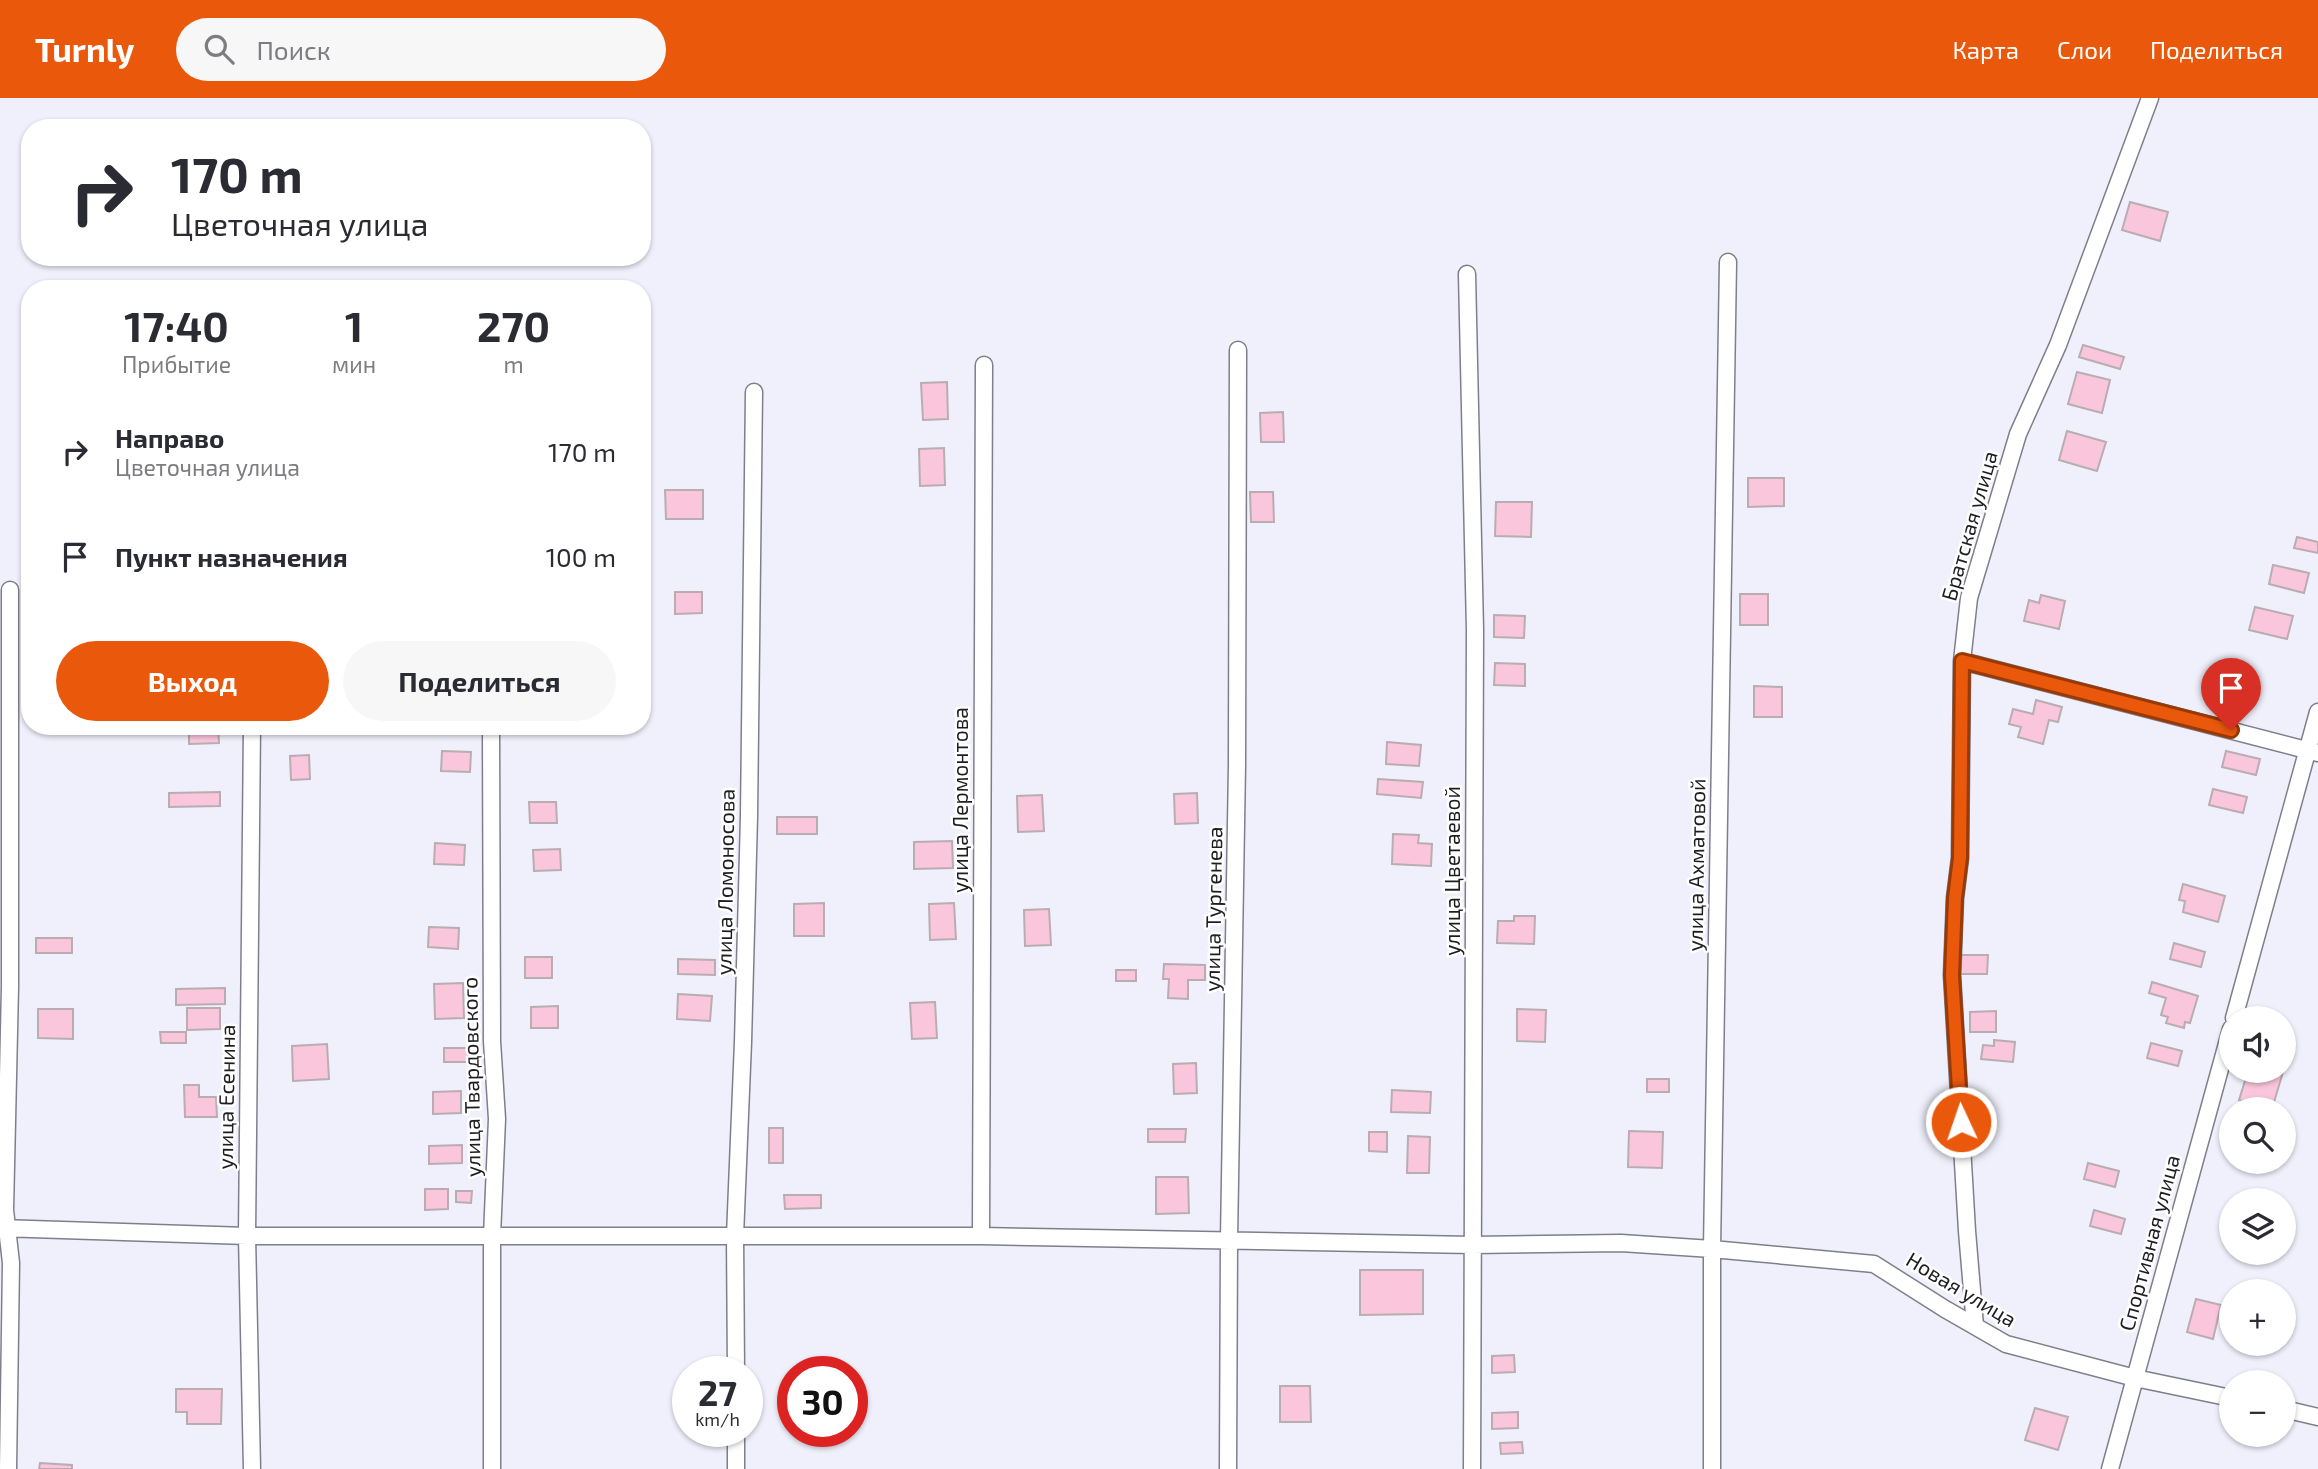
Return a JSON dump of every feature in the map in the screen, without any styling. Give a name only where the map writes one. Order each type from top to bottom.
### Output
[{"type":"street","name":"Братская улица","points":[[1975,1326],[1952,975],[1955,898],[1960,858],[1962,661],[1969,598],[2018,434],[2058,345],[2150,98]]},
{"type":"street","name":"улица Ахматовой","points":[[1712,1469],[1712,1249],[1728,262]]},
{"type":"street","name":"улица Цветаевой","points":[[1467,274],[1475,630],[1472,1469]]},
{"type":"street","name":"улица Тургенева","points":[[1228,1469],[1237,751],[1238,350]]},
{"type":"street","name":"улица Лермонтова","points":[[981,1236],[984,365]]},
{"type":"street","name":"улица Ломоносова","points":[[736,1356],[735,1236],[748,829],[754,392]]},
{"type":"street","points":[[8,1469],[11,1263],[4,1228],[10,987],[10,590]]},
{"type":"street","points":[[1962,661],[2313,751]]},
{"type":"street","points":[[2238,1006],[2313,751],[2318,712]]},
{"type":"street","name":"улица Есенина","points":[[251,1469],[247,1237],[252,735]]},
{"type":"street","name":"улица Твардовского","points":[[491,735],[492,1041],[498,1119],[492,1236],[492,1469]]},
{"type":"street","name":"Спортивная улица","points":[[2110,1469],[2219,1072]]},
{"type":"street","points":[[4,1228],[247,1237],[981,1236],[1472,1245],[1621,1243],[1712,1249]]},
{"type":"street","name":"Новая улица","points":[[1712,1249],[1874,1264],[2006,1344],[2135,1378],[2219,1396]]},
{"type":"street","points":[[2296,1412],[2318,1417]]},
{"type":"street","points":[[736,1447],[736,1469]]},
{"type":"building","points":[[2130,202],[2168,212],[2160,241],[2122,230]]},
{"type":"building","points":[[2083,345],[2124,357],[2120,369],[2079,357]]},
{"type":"building","points":[[2077,372],[2110,380],[2102,413],[2068,404]]},
{"type":"building","points":[[947,382],[948,419],[923,420],[921,383]]},
{"type":"building","points":[[1283,412],[1284,442],[1261,442],[1260,413]]},
{"type":"building","points":[[2067,431],[2106,442],[2097,471],[2059,460]]},
{"type":"building","points":[[944,448],[945,485],[920,486],[919,449]]},
{"type":"building","points":[[1748,478],[1784,478],[1784,506],[1748,507]]},
{"type":"building","points":[[665,490],[703,490],[703,519],[666,519]]},
{"type":"building","points":[[1250,492],[1273,492],[1274,522],[1251,522]]},
{"type":"building","points":[[1496,502],[1532,502],[1531,537],[1495,536]]},
{"type":"building","points":[[2297,537],[2318,542],[2318,553],[2294,548]]},
{"type":"building","points":[[2273,565],[2309,573],[2304,593],[2269,584]]},
{"type":"building","points":[[675,592],[702,592],[702,613],[675,614]]},
{"type":"building","points":[[1740,594],[1768,594],[1768,625],[1740,625]]},
{"type":"building","points":[[2041,595],[2065,601],[2059,629],[2024,621],[2029,600],[2039,603]]},
{"type":"building","points":[[2255,607],[2293,616],[2287,639],[2249,630]]},
{"type":"building","points":[[1494,615],[1525,616],[1524,638],[1494,637]]},
{"type":"building","points":[[1495,663],[1525,664],[1525,686],[1494,685]]},
{"type":"building","points":[[1754,686],[1782,687],[1782,717],[1754,717]]},
{"type":"building","points":[[2036,700],[2062,707],[2058,722],[2049,720],[2043,744],[2018,737],[2021,727],[2009,724],[2013,709],[2033,714]]},
{"type":"building","points":[[189,735],[219,735],[219,743],[189,744]]},
{"type":"building","points":[[1387,742],[1421,745],[1419,766],[1386,764]]},
{"type":"building","points":[[442,751],[471,752],[470,772],[441,771]]},
{"type":"building","points":[[2226,751],[2260,759],[2256,775],[2222,767]]},
{"type":"building","points":[[309,755],[310,779],[291,780],[290,756]]},
{"type":"building","points":[[1378,779],[1423,782],[1421,798],[1377,794]]},
{"type":"building","points":[[2213,789],[2247,797],[2243,813],[2209,805]]},
{"type":"building","points":[[220,792],[220,806],[169,807],[169,793]]},
{"type":"building","points":[[1197,793],[1198,823],[1175,824],[1174,794]]},
{"type":"building","points":[[1042,795],[1044,831],[1018,832],[1017,796]]},
{"type":"building","points":[[529,802],[556,802],[557,823],[530,823]]},
{"type":"building","points":[[777,817],[817,817],[817,834],[777,834]]},
{"type":"building","points":[[1393,834],[1419,835],[1418,843],[1432,844],[1431,866],[1392,864]]},
{"type":"building","points":[[952,841],[953,868],[914,869],[914,842]]},
{"type":"building","points":[[435,843],[465,845],[464,865],[434,864]]},
{"type":"building","points":[[560,849],[561,870],[534,871],[533,850]]},
{"type":"building","points":[[2183,884],[2225,896],[2218,922],[2183,912],[2185,901],[2179,900]]},
{"type":"building","points":[[824,903],[824,936],[794,936],[794,904]]},
{"type":"building","points":[[954,903],[956,939],[930,940],[929,904]]},
{"type":"building","points":[[1049,909],[1051,945],[1025,946],[1024,910]]},
{"type":"building","points":[[1514,916],[1535,916],[1534,944],[1497,943],[1498,921],[1514,921]]},
{"type":"building","points":[[429,927],[459,928],[458,949],[428,947]]},
{"type":"building","points":[[36,938],[72,938],[72,953],[36,953]]},
{"type":"building","points":[[2174,943],[2205,952],[2201,967],[2170,959]]},
{"type":"building","points":[[1960,955],[1988,955],[1987,974],[1959,974]]},
{"type":"building","points":[[525,957],[552,957],[552,978],[525,978]]},
{"type":"building","points":[[678,959],[715,960],[715,975],[678,974]]},
{"type":"building","points":[[1164,964],[1205,965],[1205,980],[1188,980],[1188,999],[1168,998],[1169,979],[1163,979]]},
{"type":"building","points":[[1116,970],[1136,970],[1136,981],[1116,981]]},
{"type":"building","points":[[2152,982],[2198,996],[2190,1023],[2185,1022],[2184,1028],[2166,1023],[2168,1017],[2161,1015],[2166,998],[2149,993]]},
{"type":"building","points":[[463,983],[464,1018],[435,1019],[434,984]]},
{"type":"building","points":[[225,988],[225,1004],[176,1005],[176,989]]},
{"type":"building","points":[[678,994],[712,996],[710,1021],[677,1019]]},
{"type":"building","points":[[935,1002],[937,1038],[912,1039],[910,1003]]},
{"type":"building","points":[[558,1006],[558,1028],[531,1028],[531,1007]]},
{"type":"building","points":[[187,1008],[220,1008],[220,1029],[187,1030]]},
{"type":"building","points":[[38,1009],[73,1009],[73,1039],[38,1038]]},
{"type":"building","points":[[1517,1009],[1546,1010],[1545,1042],[1517,1041]]},
{"type":"building","points":[[1996,1011],[1996,1032],[1970,1032],[1970,1012]]},
{"type":"building","points":[[160,1032],[186,1032],[186,1043],[161,1043]]},
{"type":"building","points":[[1994,1040],[2015,1042],[2013,1062],[1981,1059],[1983,1045],[1994,1046]]},
{"type":"building","points":[[2151,1043],[2182,1051],[2178,1066],[2147,1058]]},
{"type":"building","points":[[327,1044],[329,1079],[293,1081],[292,1046]]},
{"type":"building","points":[[444,1048],[468,1048],[468,1062],[444,1062]]},
{"type":"building","points":[[1196,1063],[1197,1093],[1174,1094],[1173,1064]]},
{"type":"building","points":[[1647,1079],[1669,1079],[1669,1092],[1647,1092]]},
{"type":"building","points":[[2244,1083],[2280,1083],[2276,1097],[2240,1097]]},
{"type":"building","points":[[184,1085],[199,1085],[199,1097],[216,1097],[217,1117],[185,1117]]},
{"type":"building","points":[[1392,1090],[1431,1092],[1430,1113],[1391,1112]]},
{"type":"building","points":[[461,1091],[461,1113],[433,1114],[433,1092]]},
{"type":"building","points":[[769,1128],[783,1128],[783,1163],[769,1163]]},
{"type":"building","points":[[1148,1129],[1186,1129],[1185,1142],[1148,1142]]},
{"type":"building","points":[[1629,1131],[1663,1132],[1662,1168],[1628,1167]]},
{"type":"building","points":[[1369,1132],[1387,1132],[1387,1152],[1369,1151]]},
{"type":"building","points":[[1408,1136],[1430,1137],[1429,1173],[1407,1173]]},
{"type":"building","points":[[462,1145],[462,1163],[429,1164],[429,1146]]},
{"type":"building","points":[[2088,1163],[2119,1171],[2115,1187],[2084,1179]]},
{"type":"building","points":[[1156,1177],[1188,1177],[1189,1213],[1156,1214]]},
{"type":"building","points":[[425,1189],[448,1189],[448,1209],[425,1210]]},
{"type":"building","points":[[456,1191],[472,1191],[471,1203],[456,1202]]},
{"type":"building","points":[[784,1195],[821,1195],[821,1208],[785,1209]]},
{"type":"building","points":[[2094,1210],[2125,1219],[2121,1234],[2090,1226]]},
{"type":"building","points":[[1360,1270],[1423,1270],[1423,1314],[1360,1315]]},
{"type":"building","points":[[2196,1299],[2219,1305],[2213,1339],[2187,1332]]},
{"type":"building","points":[[1514,1355],[1515,1372],[1492,1373],[1492,1356]]},
{"type":"building","points":[[1280,1386],[1310,1386],[1311,1422],[1280,1422]]},
{"type":"building","points":[[176,1389],[222,1389],[221,1424],[187,1424],[187,1412],[176,1412]]},
{"type":"building","points":[[2035,1408],[2068,1417],[2058,1450],[2025,1440]]},
{"type":"building","points":[[1518,1412],[1518,1428],[1492,1429],[1492,1413]]},
{"type":"building","points":[[1522,1442],[1523,1453],[1501,1454],[1500,1443]]},
{"type":"building","points":[[40,1463],[72,1465],[72,1469],[39,1469]]},
{"type":"route","points":[[1961,1122],[1952,975],[1955,898],[1960,858],[1962,661],[2231,730]]}]
